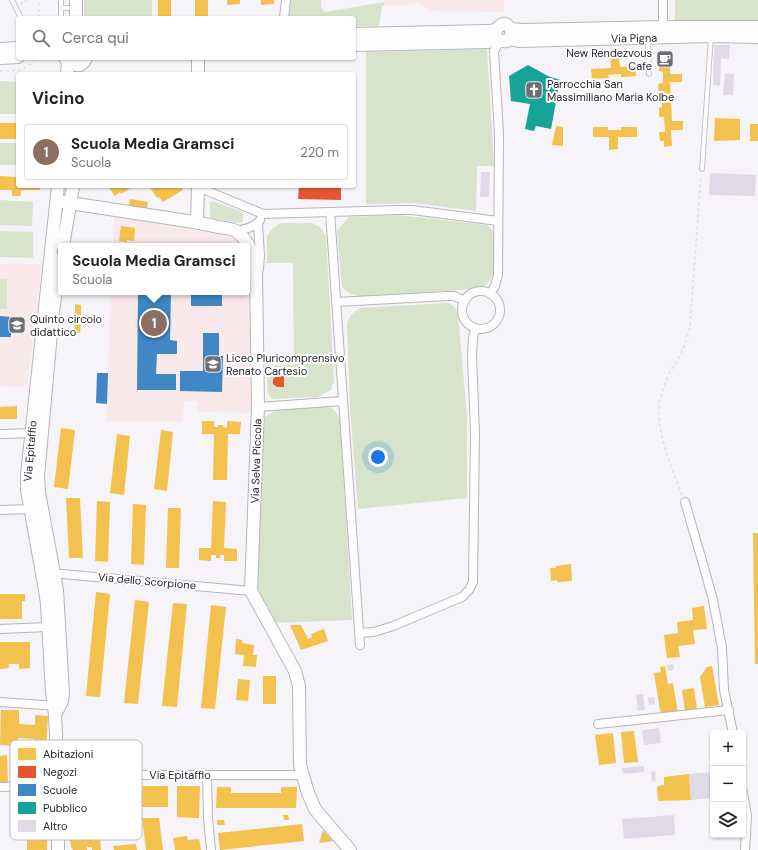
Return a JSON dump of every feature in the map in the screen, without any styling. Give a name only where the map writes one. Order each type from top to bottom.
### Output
[{"type":"street","points":[[284,16],[286,0]]},
{"type":"street","points":[[663,0],[663,32]]},
{"type":"street","points":[[67,7],[74,16]]},
{"type":"street","points":[[356,34],[487,31],[503,36],[522,30],[663,32],[758,27]]},
{"type":"street","name":"Via Pigna","points":[[356,45],[488,42],[503,36],[519,41],[648,38],[663,32],[711,36],[758,37]]},
{"type":"street","points":[[490,294],[495,286],[498,274],[499,134],[494,52],[503,36]]},
{"type":"street","points":[[0,49],[16,48]]},
{"type":"street","points":[[0,58],[16,57]]},
{"type":"street","points":[[67,60],[67,72]]},
{"type":"street","points":[[68,60],[76,65],[84,63]]},
{"type":"street","points":[[198,60],[198,72]]},
{"type":"street","name":"Via Epitaffio","points":[[57,740],[56,709],[45,590],[48,572],[38,484],[37,433],[58,188]]},
{"type":"street","points":[[63,243],[73,188]]},
{"type":"street","points":[[198,188],[198,223]]},
{"type":"street","points":[[200,188],[263,214],[412,210],[498,221]]},
{"type":"street","points":[[57,201],[198,223],[230,230],[251,228],[258,224],[263,214]]},
{"type":"street","points":[[330,212],[360,645]]},
{"type":"street","points":[[256,286],[260,255],[258,224]]},
{"type":"street","name":"Via Selva Piccola","points":[[230,230],[247,243]]},
{"type":"street","name":"Via Selva Piccola","points":[[250,249],[254,260],[256,286],[258,407],[251,591]]},
{"type":"street","name":"Via Epitaffio","points":[[56,709],[62,701],[63,688],[58,599],[48,572],[31,509],[27,483],[37,433],[58,278]]},
{"type":"street","points":[[483,291],[490,294],[499,304],[500,313],[498,317],[488,328],[484,329],[472,327],[463,316],[462,307],[465,301],[470,294],[476,292],[483,291]]},
{"type":"street","points":[[336,302],[448,296],[461,298],[465,301]]},
{"type":"street","points":[[359,633],[374,632],[388,628],[462,597],[469,590],[473,582],[475,434],[472,355],[473,337],[476,328]]},
{"type":"street","points":[[258,407],[343,401]]},
{"type":"street","points":[[0,434],[37,433]]},
{"type":"street","points":[[685,502],[713,600],[722,648],[724,690],[732,730]]},
{"type":"street","points":[[0,510],[31,509]]},
{"type":"street","name":"Via dello Scorpione","points":[[48,572],[251,591]]},
{"type":"street","points":[[251,591],[291,663],[298,679],[299,754],[302,774],[308,793],[315,809],[323,820],[350,850]]},
{"type":"street","points":[[0,629],[48,627]]},
{"type":"street","points":[[0,702],[56,709]]},
{"type":"street","points":[[598,724],[729,710]]},
{"type":"street","name":"Via Epitaffio","points":[[142,777],[302,774]]},
{"type":"street","points":[[207,775],[208,818],[211,850]]},
{"type":"street","points":[[0,787],[10,786]]},
{"type":"street","points":[[745,802],[747,816],[745,850]]},
{"type":"lane","points":[[12,0],[20,16]]},
{"type":"lane","points":[[702,169],[711,36]]},
{"type":"lane","points":[[648,38],[649,74]]},
{"type":"path","points":[[15,6],[28,0]]},
{"type":"path","points":[[39,0],[39,16]]},
{"type":"path","points":[[1,71],[26,68],[34,60]]},
{"type":"path","points":[[685,502],[668,458],[660,427],[658,408],[668,374],[678,360],[690,326],[702,169]]},
{"type":"path","points":[[230,201],[230,230]]},
{"type":"shaded area","points":[[384,0],[504,0],[504,12],[432,11],[419,3],[402,6],[384,6]]},
{"type":"shaded area","points":[[114,216],[229,236],[236,243],[113,243]]},
{"type":"shaded area","name":"Quinto circolo didattico","points":[[0,264],[42,264],[27,387],[0,386]]},
{"type":"shaded area","points":[[250,275],[251,413],[197,412],[198,401],[184,401],[182,422],[106,421],[111,295],[250,295]]},
{"type":"green space","points":[[84,0],[152,0],[152,16],[84,16]]},
{"type":"green space","points":[[291,0],[321,0],[321,8],[325,12],[384,2],[379,26],[356,26],[356,16],[289,16]]},
{"type":"green space","points":[[675,0],[758,0],[758,22],[675,22]]},
{"type":"green space","points":[[487,49],[494,166],[477,166],[476,211],[413,203],[366,204],[366,52]]},
{"type":"green space","points":[[0,81],[16,82],[16,114],[0,114]]},
{"type":"green space","points":[[0,143],[16,143],[16,165],[0,165]]},
{"type":"green space","points":[[0,200],[33,202],[32,226],[0,225]]},
{"type":"green space","points":[[212,201],[243,212],[243,221],[240,223],[211,218],[210,203]]},
{"type":"green space","points":[[397,215],[487,225],[493,231],[494,237],[493,274],[489,282],[483,287],[472,289],[363,297],[346,291],[342,287],[337,231],[349,217]]},
{"type":"green space","points":[[281,223],[312,223],[321,228],[326,236],[334,381],[331,390],[317,397],[273,399],[268,394],[267,366],[294,365],[293,263],[267,263],[267,236],[273,228]]},
{"type":"green space","points":[[0,231],[33,232],[33,258],[0,257]]},
{"type":"green space","points":[[0,279],[7,279],[7,309],[0,309]]},
{"type":"green space","points":[[447,303],[453,306],[458,314],[467,416],[467,498],[358,509],[350,407],[347,324],[350,316],[360,308]]},
{"type":"green space","points":[[325,406],[333,409],[340,418],[352,620],[273,623],[257,589],[264,418],[274,411]]},
{"type":"building: Abitazioni","points":[[158,0],[171,0],[171,16],[158,16]]},
{"type":"building: Abitazioni","points":[[195,0],[208,0],[208,16],[195,16]]},
{"type":"building: Abitazioni","points":[[227,0],[240,0],[240,4],[227,5]]},
{"type":"building: Abitazioni","points":[[261,0],[274,0],[274,4],[261,5]]},
{"type":"building: Abitazioni","points":[[610,55],[619,55],[620,67],[635,66],[636,76],[621,77],[621,74],[608,75],[609,78],[592,79],[591,69],[611,68]]},
{"type":"building: Abitazioni","points":[[670,55],[670,74],[682,74],[682,82],[670,82],[672,121],[683,121],[683,130],[671,130],[672,146],[664,147],[664,141],[660,141],[659,132],[665,132],[664,117],[659,117],[659,108],[662,107],[662,95],[659,96],[658,84],[663,83],[663,72],[659,71],[659,56]]},
{"type":"building: Abitazioni","points":[[715,118],[740,119],[740,140],[714,141]]},
{"type":"building: Abitazioni","points":[[0,123],[16,123],[16,139],[0,139]]},
{"type":"building: Abitazioni","points":[[750,124],[758,124],[758,141],[750,141]]},
{"type":"building: Abitazioni","points":[[556,126],[563,127],[563,146],[552,145]]},
{"type":"building: Abitazioni","points":[[593,127],[608,127],[608,130],[621,130],[621,127],[637,127],[637,137],[618,137],[618,149],[609,150],[609,137],[593,137]]},
{"type":"building: Abitazioni","points":[[0,176],[16,177],[16,188],[40,188],[40,190],[21,190],[21,196],[12,196],[12,190],[0,190]]},
{"type":"building: Abitazioni","points":[[109,188],[131,188],[121,194],[120,192],[115,196]]},
{"type":"building: Abitazioni","points":[[150,188],[182,188],[183,190],[163,202],[159,197],[157,198]]},
{"type":"building: Abitazioni","points":[[130,199],[148,202],[147,208],[129,206]]},
{"type":"building: Abitazioni","points":[[121,226],[135,228],[134,241],[119,241]]},
{"type":"building: Abitazioni","points":[[75,304],[81,305],[81,315],[75,315]]},
{"type":"building: Abitazioni","points":[[75,322],[81,322],[80,333],[74,333]]},
{"type":"building: Abitazioni","points":[[17,406],[17,419],[0,419],[0,407]]},
{"type":"building: Abitazioni","points":[[202,421],[214,421],[214,427],[223,425],[223,427],[227,428],[227,421],[241,422],[240,434],[228,434],[227,480],[213,480],[214,434],[202,434]]},
{"type":"building: Abitazioni","points":[[61,428],[75,430],[68,489],[54,487]]},
{"type":"building: Abitazioni","points":[[161,430],[173,432],[167,491],[154,489]]},
{"type":"building: Abitazioni","points":[[117,434],[130,436],[124,495],[110,493]]},
{"type":"building: Abitazioni","points":[[66,498],[80,498],[83,558],[69,558]]},
{"type":"building: Abitazioni","points":[[97,501],[110,502],[108,562],[95,561]]},
{"type":"building: Abitazioni","points":[[213,501],[226,502],[224,548],[237,549],[237,561],[224,561],[224,555],[220,555],[220,558],[216,558],[216,555],[211,555],[211,561],[199,560],[199,548],[211,548]]},
{"type":"building: Abitazioni","points":[[133,504],[146,505],[144,565],[131,564]]},
{"type":"building: Abitazioni","points":[[168,508],[181,508],[179,568],[166,568]]},
{"type":"building: Abitazioni","points":[[753,533],[758,533],[758,664],[755,664]]},
{"type":"building: Abitazioni","points":[[571,564],[572,581],[551,581],[550,568]]},
{"type":"building: Abitazioni","points":[[96,592],[110,594],[100,697],[86,696]]},
{"type":"building: Abitazioni","points":[[0,594],[25,594],[25,601],[22,601],[22,619],[0,619]]},
{"type":"building: Abitazioni","points":[[135,600],[149,602],[138,704],[124,703]]},
{"type":"building: Abitazioni","points":[[173,603],[187,604],[177,707],[162,706]]},
{"type":"building: Abitazioni","points":[[211,605],[226,607],[215,709],[201,708]]},
{"type":"building: Abitazioni","points":[[704,606],[707,629],[693,630],[695,644],[678,646],[680,657],[667,658],[664,635],[678,633],[677,622],[693,620],[692,608]]},
{"type":"building: Abitazioni","points":[[290,625],[301,625],[308,639],[312,637],[311,634],[324,629],[328,641],[301,650]]},
{"type":"building: Abitazioni","points":[[236,639],[242,640],[242,643],[254,645],[253,655],[257,655],[256,667],[243,666],[244,655],[235,654]]},
{"type":"building: Abitazioni","points":[[0,642],[30,642],[30,668],[19,669],[19,664],[9,664],[9,668],[0,669]]},
{"type":"building: Abitazioni","points":[[665,666],[668,684],[673,683],[678,713],[661,716],[654,673],[661,672],[660,667]]},
{"type":"building: Abitazioni","points":[[712,666],[719,705],[705,707],[700,677],[707,667]]},
{"type":"building: Abitazioni","points":[[263,676],[276,676],[276,704],[263,704]]},
{"type":"building: Abitazioni","points":[[238,679],[250,680],[248,701],[236,700]]},
{"type":"building: Abitazioni","points":[[694,688],[697,709],[685,711],[682,690]]},
{"type":"building: Abitazioni","points":[[1,710],[19,710],[19,724],[35,725],[35,715],[48,716],[47,740],[18,738],[18,740],[10,740],[10,746],[0,745]]},
{"type":"building: Abitazioni","points":[[634,731],[638,762],[624,763],[621,732]]},
{"type":"building: Abitazioni","points":[[613,733],[616,763],[599,765],[595,735]]},
{"type":"building: Abitazioni","points":[[7,755],[8,782],[0,782],[0,756]]},
{"type":"building: Abitazioni","points":[[689,774],[691,800],[658,801],[657,786],[664,785],[664,777]]},
{"type":"building: Abitazioni","points":[[142,786],[168,786],[168,807],[142,807]]},
{"type":"building: Abitazioni","points":[[177,786],[200,786],[199,818],[177,817]]},
{"type":"building: Abitazioni","points":[[217,787],[231,787],[231,793],[281,793],[281,787],[297,787],[296,808],[216,808]]},
{"type":"building: Abitazioni","points":[[283,815],[288,815],[289,820],[284,820]]},
{"type":"building: Abitazioni","points":[[142,818],[159,818],[163,850],[146,850]]},
{"type":"building: Abitazioni","points":[[217,820],[224,820],[225,825],[217,825]]},
{"type":"building: Abitazioni","points":[[302,824],[304,841],[220,850],[218,833]]},
{"type":"building: Abitazioni","points":[[323,830],[333,841],[319,843]]},
{"type":"building: Abitazioni","points":[[187,836],[188,840],[199,839],[201,850],[175,850],[173,838]]},
{"type":"building: Abitazioni","points":[[27,840],[47,840],[47,850],[27,850]]},
{"type":"building: Abitazioni","points":[[70,840],[100,840],[101,850],[92,850],[92,847],[87,847],[87,850],[73,850]]},
{"type":"building: Abitazioni","points":[[136,844],[137,850],[114,850],[113,846]]},
{"type":"building: Negozi","points":[[299,188],[341,188],[341,200],[298,199]]},
{"type":"building: Negozi","points":[[277,376],[284,376],[284,387],[277,387],[273,384],[273,379]]},
{"type":"building: Scuole","points":[[138,295],[171,295],[170,340],[177,341],[177,354],[157,354],[156,374],[176,374],[176,390],[137,390]]},
{"type":"building: Scuole","points":[[191,295],[222,295],[222,306],[191,306]]},
{"type":"building: Scuole","points":[[0,316],[11,317],[11,337],[0,337]]},
{"type":"building: Scuole","name":"Liceo Pluricomprensivo Renato Cartesio","points":[[203,333],[219,333],[219,356],[223,356],[222,392],[180,391],[180,371],[203,371]]},
{"type":"building: Scuole","points":[[97,373],[108,373],[107,404],[96,403]]},
{"type":"building: Pubblico","name":"Parrocchia San Massimiliano Maria Kolbe","points":[[528,65],[548,76],[560,80],[551,129],[536,126],[534,131],[525,129],[530,104],[511,101],[509,76]]},
{"type":"building: Altro","points":[[714,45],[730,45],[729,59],[721,58],[720,86],[713,85]]},
{"type":"building: Altro","points":[[725,73],[734,74],[733,95],[723,95]]},
{"type":"building: Altro","points":[[481,172],[490,172],[489,197],[480,197]]},
{"type":"building: Altro","points":[[710,173],[756,175],[755,196],[709,195]]},
{"type":"building: Altro","points":[[673,664],[674,670],[668,671],[667,665]]},
{"type":"building: Altro","points":[[643,694],[645,710],[638,711],[636,695]]},
{"type":"building: Altro","points":[[654,697],[655,704],[649,705],[648,698]]},
{"type":"building: Altro","points":[[659,728],[661,743],[644,745],[642,730]]},
{"type":"building: Altro","points":[[644,766],[644,772],[623,774],[622,768]]},
{"type":"building: Altro","points":[[655,771],[656,781],[652,782],[651,772]]},
{"type":"building: Altro","points":[[710,772],[710,798],[691,800],[689,774]]},
{"type":"building: Altro","points":[[674,815],[675,835],[624,839],[622,819]]},
{"type":"place","name":"New Rendezvous Cafe","points":[[665,59]]},
{"type":"place","name":"Parrocchia San Massimiliano Maria Kolbe","points":[[534,90]]},
{"type":"place","name":"Scuola Media Gramsci","points":[[154,323]]},
{"type":"place","name":"Quinto circolo didattico","points":[[17,325]]},
{"type":"place","name":"Liceo Pluricomprensivo Renato Cartesio","points":[[213,364]]}]
